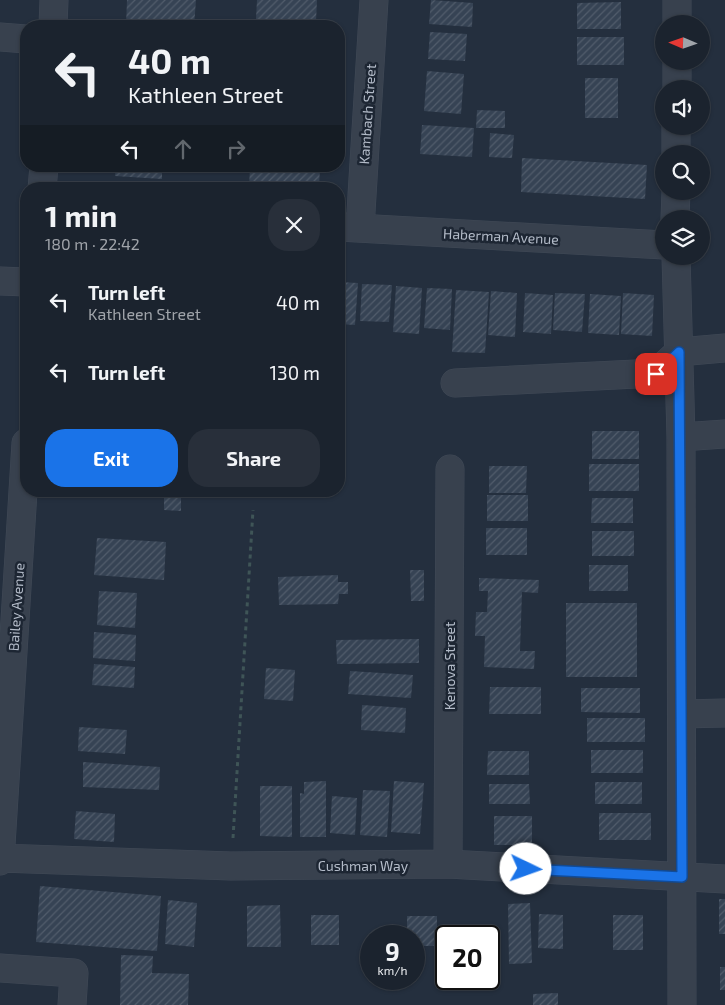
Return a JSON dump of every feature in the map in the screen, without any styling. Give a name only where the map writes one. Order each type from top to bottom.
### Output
[{"type":"street","points":[[53,20],[54,0]]},
{"type":"street","name":"Kambach Street","points":[[349,228],[374,0]]},
{"type":"street","points":[[677,0],[677,15]]},
{"type":"street","points":[[0,37],[20,39]]},
{"type":"street","name":"Haberman Avenue","points":[[349,228],[655,245]]},
{"type":"street","points":[[676,265],[681,437],[682,1005]]},
{"type":"street","points":[[0,281],[20,282]]},
{"type":"street","points":[[454,383],[656,374],[679,352],[725,348]]},
{"type":"street","points":[[681,437],[725,434]]},
{"type":"street","name":"Kenova Street","points":[[448,864],[450,469]]},
{"type":"street","name":"Bailey Avenue","points":[[0,859],[23,497]]},
{"type":"street","points":[[682,714],[725,713]]},
{"type":"street","name":"Cushman Way","points":[[0,859],[232,866],[448,864],[725,879]]},
{"type":"street","points":[[0,968],[74,973],[72,1005]]},
{"type":"path","points":[[232,866],[253,510]]},
{"type":"building","points":[[127,0],[196,0],[194,20],[126,20]]},
{"type":"building","points":[[257,0],[317,0],[316,20],[256,19]]},
{"type":"building","points":[[431,0],[473,3],[472,27],[429,24]]},
{"type":"building","points":[[621,2],[621,29],[577,29],[577,3]]},
{"type":"building","points":[[430,32],[467,34],[465,61],[428,59]]},
{"type":"building","points":[[577,37],[624,37],[624,65],[577,65]]},
{"type":"building","points":[[427,71],[464,74],[461,114],[424,111]]},
{"type":"building","points":[[585,78],[618,78],[618,118],[585,118]]},
{"type":"building","points":[[477,110],[505,111],[505,128],[476,128]]},
{"type":"building","points":[[422,125],[474,128],[472,157],[420,154]]},
{"type":"building","points":[[490,133],[514,135],[512,158],[489,157]]},
{"type":"building","points":[[522,158],[647,165],[645,199],[521,192]]},
{"type":"building","points":[[115,172],[162,172],[162,179],[115,176]]},
{"type":"building","points":[[250,172],[320,172],[319,182],[249,182]]},
{"type":"building","points":[[345,282],[358,283],[355,325],[345,324]]},
{"type":"building","points":[[362,284],[392,285],[389,322],[360,321]]},
{"type":"building","points":[[396,286],[422,288],[419,334],[393,332]]},
{"type":"building","points":[[427,288],[452,289],[450,330],[424,328]]},
{"type":"building","points":[[456,290],[489,292],[485,353],[452,352]]},
{"type":"building","points":[[491,291],[517,293],[515,337],[488,335]]},
{"type":"building","points":[[525,293],[553,295],[551,334],[523,332]]},
{"type":"building","points":[[555,293],[585,294],[582,332],[553,330]]},
{"type":"building","points":[[623,293],[654,295],[652,336],[621,334]]},
{"type":"building","points":[[590,294],[621,296],[619,335],[588,333]]},
{"type":"building","points":[[592,431],[639,431],[639,459],[592,459]]},
{"type":"building","points":[[589,464],[639,464],[639,491],[589,491]]},
{"type":"building","points":[[489,466],[527,466],[526,493],[489,493]]},
{"type":"building","points":[[487,495],[528,495],[528,521],[487,521]]},
{"type":"building","points":[[164,497],[181,497],[181,511],[164,510]]},
{"type":"building","points":[[592,498],[633,498],[633,523],[591,523]]},
{"type":"building","points":[[486,528],[527,528],[527,555],[486,555]]},
{"type":"building","points":[[592,531],[634,531],[634,556],[592,556]]},
{"type":"building","points":[[97,538],[166,542],[164,580],[94,575]]},
{"type":"building","points":[[589,565],[628,565],[628,591],[589,591]]},
{"type":"building","points":[[410,570],[424,570],[424,601],[411,601]]},
{"type":"building","points":[[338,575],[338,582],[348,582],[348,594],[339,594],[338,604],[279,605],[278,577]]},
{"type":"building","points":[[479,578],[539,580],[538,593],[522,592],[520,651],[535,651],[534,669],[484,667],[485,636],[475,636],[476,612],[487,612],[488,591],[479,591]]},
{"type":"building","points":[[99,591],[137,593],[135,628],[97,625]]},
{"type":"building","points":[[566,603],[637,603],[637,677],[566,677]]},
{"type":"building","points":[[94,632],[136,635],[135,661],[93,658]]},
{"type":"building","points":[[419,639],[419,663],[337,664],[336,640]]},
{"type":"building","points":[[94,664],[135,667],[134,688],[92,685]]},
{"type":"building","points":[[266,668],[295,670],[293,701],[264,699]]},
{"type":"building","points":[[350,671],[413,675],[411,698],[348,694]]},
{"type":"building","points":[[490,687],[541,687],[541,714],[489,714]]},
{"type":"building","points":[[581,688],[640,688],[640,713],[581,712]]},
{"type":"building","points":[[362,705],[406,708],[405,733],[361,730]]},
{"type":"building","points":[[587,718],[645,718],[645,742],[587,742]]},
{"type":"building","points":[[79,727],[127,730],[125,754],[78,751]]},
{"type":"building","points":[[591,750],[643,750],[643,773],[591,773]]},
{"type":"building","points":[[488,751],[529,751],[529,775],[487,775]]},
{"type":"building","points":[[83,762],[160,767],[159,790],[83,787]]},
{"type":"building","points":[[326,781],[326,837],[300,837],[300,793],[304,794],[304,782]]},
{"type":"building","points":[[394,781],[424,783],[420,834],[391,832]]},
{"type":"building","points":[[595,782],[642,782],[642,804],[595,804]]},
{"type":"building","points":[[489,784],[529,784],[530,804],[489,804]]},
{"type":"building","points":[[260,786],[292,786],[292,837],[260,836]]},
{"type":"building","points":[[363,790],[390,791],[387,837],[360,835]]},
{"type":"building","points":[[332,796],[357,798],[355,835],[330,833]]},
{"type":"building","points":[[76,811],[115,814],[114,842],[74,839]]},
{"type":"building","points":[[599,813],[651,813],[651,840],[599,840]]},
{"type":"building","points":[[494,816],[532,816],[532,845],[494,845]]},
{"type":"building","points":[[40,886],[161,896],[157,951],[36,942]]},
{"type":"building","points":[[719,899],[725,899],[725,934],[719,934]]},
{"type":"building","points":[[168,900],[197,903],[194,947],[165,944]]},
{"type":"building","points":[[530,903],[532,963],[509,964],[508,904]]},
{"type":"building","points":[[280,905],[281,947],[247,947],[247,906]]},
{"type":"building","points":[[539,914],[563,915],[563,949],[538,948]]},
{"type":"building","points":[[311,915],[339,915],[339,945],[311,945]]},
{"type":"building","points":[[613,915],[643,915],[643,950],[613,950]]},
{"type":"building","points":[[407,916],[437,916],[435,946],[425,946],[425,925],[407,925]]},
{"type":"building","points":[[121,955],[153,956],[152,973],[189,974],[188,1005],[120,1005]]},
{"type":"building","points":[[720,967],[725,967],[725,990],[720,990]]},
{"type":"building","points":[[558,993],[558,1005],[533,1005],[533,994]]},
{"type":"route","points":[[526,869],[682,877],[681,437],[679,352],[656,374]]}]
